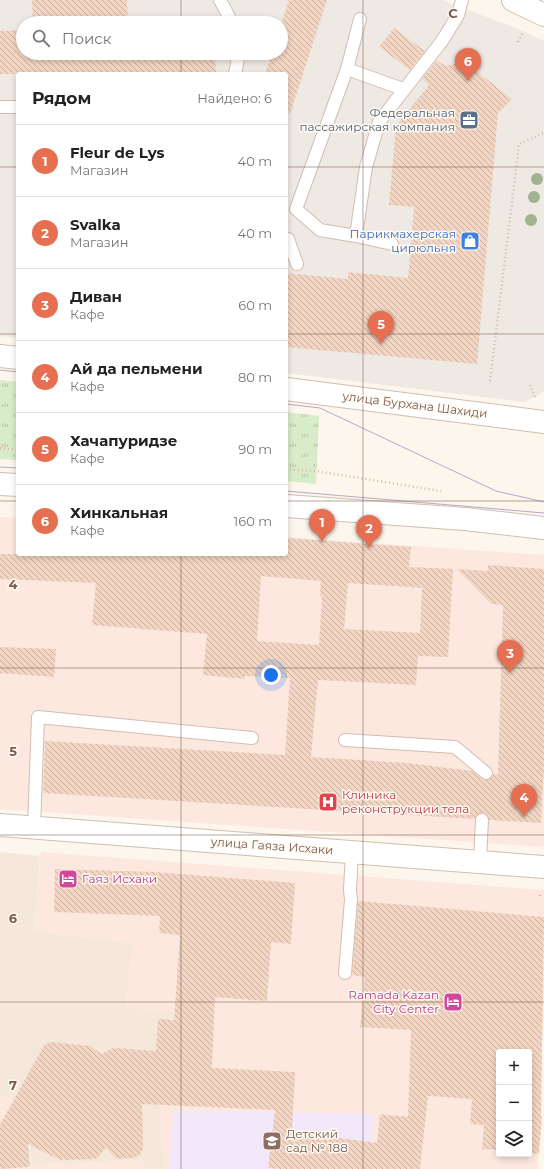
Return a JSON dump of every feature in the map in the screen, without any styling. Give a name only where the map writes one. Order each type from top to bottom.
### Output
[{"type":"street","points":[[513,0],[544,15]]},
{"type":"street","points":[[0,356],[16,358]]},
{"type":"street","name":"улица Бурхана Шахиди","points":[[288,389],[544,422]]},
{"type":"street","points":[[0,484],[16,485]]},
{"type":"street","points":[[288,506],[465,519],[544,528]]},
{"type":"street","name":"улица Гаяза Исхаки","points":[[0,825],[544,867]]},
{"type":"lane","points":[[220,0],[228,16]]},
{"type":"lane","points":[[356,236],[366,167],[379,122],[442,41],[458,15],[462,0]]},
{"type":"lane","points":[[360,20],[347,69],[296,209],[320,230],[392,244]]},
{"type":"lane","points":[[235,72],[238,60]]},
{"type":"lane","points":[[347,69],[404,89]]},
{"type":"lane","points":[[0,107],[16,107]]},
{"type":"lane","points":[[288,239],[297,264]]},
{"type":"lane","points":[[34,828],[38,717],[252,738]]},
{"type":"lane","points":[[345,740],[455,747],[486,773]]},
{"type":"lane","points":[[480,861],[482,820]]},
{"type":"lane","points":[[346,973],[351,900],[350,890],[352,852]]},
{"type":"path","points":[[518,42],[523,31]]},
{"type":"path","points":[[490,381],[519,144],[544,133]]},
{"type":"path","points":[[530,385],[535,397]]},
{"type":"path","points":[[0,448],[16,450]]},
{"type":"path","points":[[288,469],[315,471],[448,492]]},
{"type":"shaded area","points":[[0,0],[442,0],[523,31],[544,41],[544,391],[535,397],[524,402],[288,373],[288,72],[16,72],[16,338],[0,336]]},
{"type":"shaded area","points":[[0,517],[16,518],[16,556],[288,556],[288,537],[544,555],[544,847],[0,809]]},
{"type":"shaded area","points":[[0,852],[40,856],[34,931],[132,943],[197,1014],[160,1147],[163,1148],[163,1169],[144,1169],[144,1161],[31,1164],[27,1113],[41,1097],[0,1097]]},
{"type":"shaded area","points":[[41,852],[544,890],[544,981],[538,1169],[163,1169],[163,1148],[159,1147],[161,1097],[197,1014],[125,1008],[132,943],[34,931]]},
{"type":"shaded area","points":[[0,1097],[41,1097],[27,1113],[31,1164],[144,1161],[144,1169],[0,1169]]},
{"type":"shaded area","name":"Детский сад № 188","points":[[173,1110],[373,1114],[372,1169],[169,1169]]},
{"type":"green space","points":[[0,380],[16,382],[16,460],[0,459]]},
{"type":"green space","points":[[288,412],[319,416],[316,484],[288,481]]},
{"type":"building","points":[[32,0],[127,0],[128,16],[33,16]]},
{"type":"building","points":[[289,0],[327,0],[290,114],[288,114],[288,72],[266,72],[270,60],[288,60],[288,16],[284,16]]},
{"type":"building","points":[[394,28],[425,51],[410,70],[379,47]]},
{"type":"building","points":[[16,30],[16,60],[215,60],[216,72],[16,72],[16,74],[0,74],[0,31]]},
{"type":"building","points":[[437,60],[445,66],[465,62],[512,99],[498,113],[477,364],[288,347],[288,273],[348,279],[348,272],[408,278],[414,207],[389,205],[396,126],[429,85],[422,79]]},
{"type":"building","points":[[288,538],[411,547],[409,567],[453,569],[448,657],[418,656],[416,685],[318,680],[311,757],[408,763],[472,771],[485,780],[491,778],[493,774],[498,774],[503,605],[491,604],[457,569],[488,571],[488,565],[544,569],[544,766],[541,823],[489,820],[488,816],[483,813],[478,814],[475,819],[43,793],[45,741],[285,755],[290,678],[245,676],[244,679],[203,675],[207,634],[92,625],[96,583],[0,579],[0,554],[16,554],[16,556],[288,556]],"holes":[[[261,576],[321,581],[320,596],[322,597],[319,645],[257,641]],[[348,583],[422,588],[420,633],[344,629]]]},
{"type":"building","points":[[0,647],[56,649],[54,677],[0,673]]},
{"type":"building","points":[[55,869],[154,872],[295,883],[291,944],[271,942],[267,1001],[215,997],[212,1068],[295,1072],[292,1132],[377,1143],[380,1114],[408,1117],[411,1030],[360,1027],[365,977],[352,975],[358,901],[544,917],[542,1117],[539,1154],[532,1153],[532,1049],[496,1049],[496,1150],[482,1149],[484,1125],[470,1124],[472,1099],[428,1096],[420,1169],[268,1168],[275,1110],[142,1104],[143,1148],[140,1155],[133,1158],[116,1159],[106,1148],[96,1159],[60,1160],[28,1144],[30,1167],[0,1169],[0,1125],[44,1045],[51,1042],[90,1046],[101,1054],[114,1048],[156,1051],[158,1019],[174,1020],[180,935],[159,933],[160,916],[54,912]]},
{"type":"tram line","points":[[0,370],[16,372]]},
{"type":"tram line","points":[[288,404],[320,408],[496,491],[544,502]]},
{"type":"tram line","points":[[0,467],[16,468]]},
{"type":"tram line","points":[[288,491],[544,513]]},
{"type":"place","name":"Хинкальная","points":[[468,81]]},
{"type":"place","name":"Федеральная пассажирская компания","points":[[469,120]]},
{"type":"place","name":"Парикмахерская цирюльня","points":[[470,241]]},
{"type":"place","name":"Хачапуридзе","points":[[381,344]]},
{"type":"place","name":"Fleur de Lys","points":[[322,542]]},
{"type":"place","name":"Svalka","points":[[369,548]]},
{"type":"place","name":"Диван","points":[[510,673]]},
{"type":"place","name":"Клиника реконструкции тела","points":[[328,802]]},
{"type":"place","name":"Ай да пельмени","points":[[524,817]]},
{"type":"place","name":"Гаяз Исхаки","points":[[68,879]]},
{"type":"place","name":"Ramada Kazan City Center","points":[[453,1002]]},
{"type":"place","name":"Детский сад № 188","points":[[272,1141]]}]
